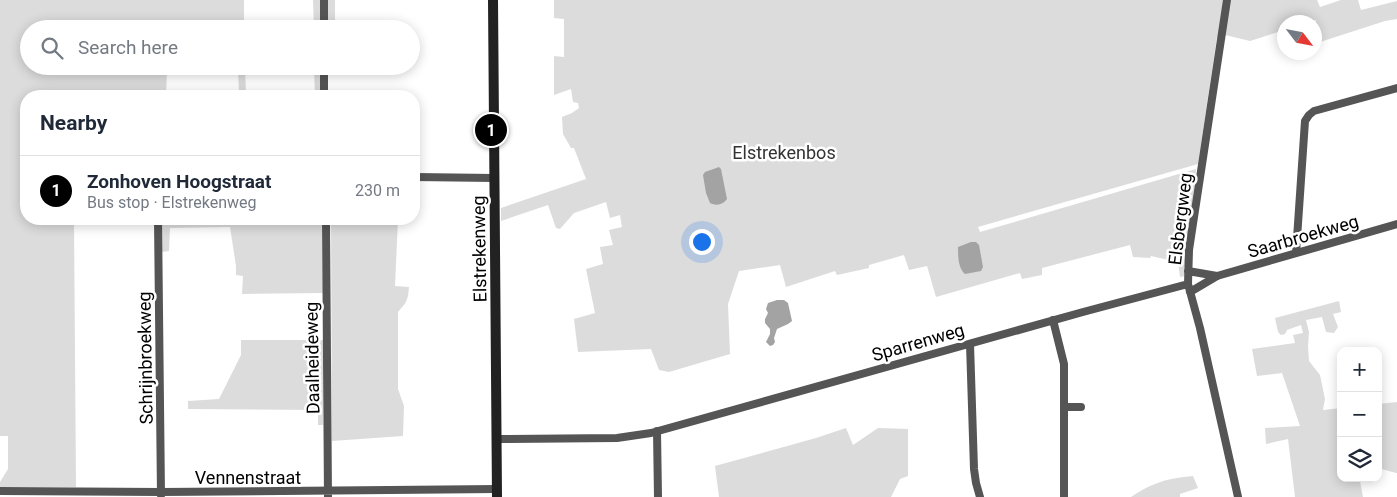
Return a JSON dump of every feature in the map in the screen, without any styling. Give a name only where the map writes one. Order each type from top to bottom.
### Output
[{"type":"street","points":[[324,0],[324,20]]},
{"type":"street","name":"Elstrekenweg","points":[[493,0],[497,493]]},
{"type":"street","name":"Elsbergweg","points":[[1227,0],[1190,241],[1188,271],[1189,288],[1200,328],[1238,497]]},
{"type":"street","points":[[324,75],[324,90]]},
{"type":"street","points":[[1296,253],[1305,121],[1314,111],[1397,88]]},
{"type":"street","points":[[420,177],[494,178]]},
{"type":"street","name":"Saarbroekweg","points":[[1189,288],[1217,276],[1397,224]]},
{"type":"street","name":"Schrijnbroekweg","points":[[158,225],[161,495]]},
{"type":"street","name":"Daalheideweg","points":[[326,225],[328,494]]},
{"type":"street","name":"Saarbroekweg","points":[[1188,271],[1217,276]]},
{"type":"street","name":"Sparrenweg","points":[[496,439],[617,438],[657,431],[1053,320],[1189,288]]},
{"type":"street","points":[[1053,320],[1064,364],[1064,497]]},
{"type":"street","points":[[970,344],[974,469],[980,497]]},
{"type":"street","points":[[1065,407],[1081,407]]},
{"type":"street","points":[[657,431],[658,497]]},
{"type":"street","name":"Vennenstraat","points":[[0,491],[161,495],[497,493]]},
{"type":"green space","points":[[0,0],[244,0],[244,20],[20,20],[20,75],[167,75],[166,90],[20,90],[20,225],[74,225],[76,487],[0,487],[0,482],[8,469],[8,436],[0,436]]},
{"type":"green space","points":[[313,0],[320,0],[321,20],[314,20]]},
{"type":"green space","points":[[327,0],[335,0],[335,20],[327,20]]},
{"type":"green space","name":"Elstrekenbos","points":[[554,0],[1317,0],[1320,7],[1341,0],[1358,0],[1361,10],[1397,1],[1397,19],[1385,21],[1322,41],[1322,15],[1277,15],[1277,32],[1250,41],[1225,35],[1217,37],[1198,164],[978,227],[980,232],[1196,169],[1185,276],[1180,277],[1178,262],[1151,256],[1150,258],[1133,257],[1130,245],[1042,268],[1042,275],[1022,279],[1020,273],[936,297],[927,266],[909,270],[904,255],[869,265],[869,268],[837,275],[835,271],[786,287],[780,265],[739,271],[728,304],[730,354],[669,372],[659,370],[651,349],[578,352],[574,319],[595,313],[586,269],[603,264],[600,247],[613,245],[609,230],[622,227],[620,215],[610,218],[606,202],[574,213],[560,229],[556,228],[548,205],[501,221],[501,208],[586,179],[574,148],[571,148],[563,134],[562,117],[579,108],[578,103],[573,102],[571,89],[554,95],[554,56],[564,57],[564,19],[554,18]]},
{"type":"green space","points":[[238,75],[245,75],[246,90],[239,90]]},
{"type":"green space","points":[[314,75],[321,75],[321,90],[315,90]]},
{"type":"green space","points":[[161,225],[322,225],[323,293],[242,294],[243,276],[236,275],[230,227],[170,228],[169,251],[162,252]]},
{"type":"green space","points":[[331,225],[398,225],[395,286],[409,287],[406,301],[398,312],[398,389],[404,406],[403,436],[332,441]]},
{"type":"green space","points":[[1339,301],[1341,312],[1333,314],[1338,327],[1334,333],[1326,332],[1322,317],[1306,320],[1309,332],[1309,361],[1320,375],[1325,399],[1323,410],[1337,408],[1337,482],[1360,482],[1363,497],[1295,497],[1288,439],[1266,444],[1265,428],[1300,426],[1282,373],[1257,376],[1252,349],[1295,343],[1293,335],[1303,333],[1301,325],[1287,330],[1285,334],[1281,335],[1278,332],[1275,318]]},
{"type":"green space","points":[[241,340],[323,340],[323,425],[318,425],[318,410],[188,409],[188,401],[219,399],[241,355]]},
{"type":"green space","points":[[1397,402],[1397,473],[1382,469],[1382,404]]},
{"type":"green space","points":[[846,428],[853,445],[878,428],[908,429],[908,476],[900,479],[891,497],[719,497],[715,466]]},
{"type":"green space","points":[[1193,476],[1198,488],[1180,494],[1180,497],[1131,497],[1160,482]]},
{"type":"shaded area","points":[[719,167],[727,199],[721,204],[715,204],[710,203],[703,175],[705,172]]},
{"type":"shaded area","points":[[976,242],[979,245],[983,267],[981,271],[965,274],[958,258],[958,247]]},
{"type":"shaded area","points":[[784,300],[788,303],[792,321],[777,329],[774,338],[775,342],[770,346],[766,342],[770,329],[765,323],[768,313],[766,309],[768,303]]},
{"type":"place","name":"Zonhoven Hoogstraat","points":[[491,130]]}]
